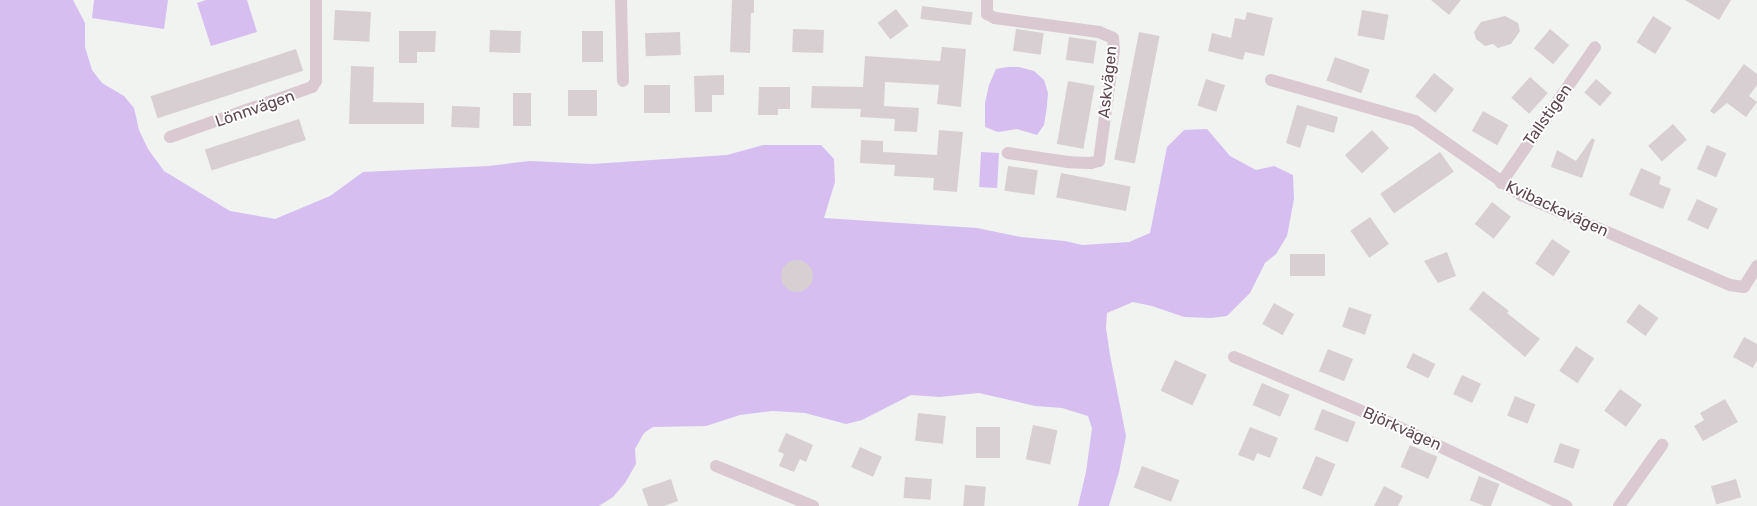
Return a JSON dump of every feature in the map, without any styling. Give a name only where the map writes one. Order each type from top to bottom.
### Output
[{"type":"street","name":"Lönnvägen","points":[[170,136],[295,95],[312,87],[316,81],[316,0]]},
{"type":"street","points":[[621,0],[622,81]]},
{"type":"street","name":"Askvägen","points":[[987,0],[987,14],[995,18],[1099,32],[1112,38],[1114,50],[1099,161],[1091,163],[1068,162],[1008,152]]},
{"type":"street","name":"Tallstigen","points":[[1501,183],[1595,47]]},
{"type":"street","name":"Kvibackavägen","points":[[1271,80],[1415,122],[1520,195],[1730,285],[1744,287],[1757,266]]},
{"type":"street","name":"Björkvägen","points":[[1234,357],[1416,434],[1566,506]]},
{"type":"street","points":[[1619,506],[1662,445]]},
{"type":"street","points":[[716,466],[813,506]]},
{"type":"shaded area","points":[[0,0],[73,0],[85,23],[85,47],[92,70],[102,83],[124,96],[134,108],[139,130],[148,149],[164,171],[230,211],[275,219],[330,196],[363,172],[488,166],[530,161],[592,164],[727,155],[763,145],[821,145],[834,159],[835,182],[824,218],[977,228],[1021,237],[1065,241],[1082,245],[1129,242],[1150,233],[1167,147],[1184,130],[1207,129],[1230,156],[1256,170],[1274,166],[1293,175],[1294,199],[1287,236],[1276,254],[1265,263],[1250,293],[1227,316],[1211,318],[1184,317],[1152,306],[1133,302],[1107,313],[1106,328],[1110,355],[1126,436],[1119,472],[1109,506],[1078,506],[1086,472],[1092,428],[1088,416],[1062,408],[1035,406],[979,393],[939,397],[911,395],[862,420],[846,424],[805,413],[773,411],[740,415],[706,426],[653,427],[644,433],[635,449],[636,464],[625,483],[613,497],[599,506],[0,506]]},
{"type":"shaded area","points":[[94,0],[168,0],[164,29],[92,18]]},
{"type":"shaded area","points":[[206,0],[247,0],[257,32],[211,46],[197,3]]},
{"type":"shaded area","points":[[1019,67],[1034,71],[1044,80],[1048,93],[1047,106],[1044,125],[1037,135],[1017,129],[998,132],[985,127],[985,103],[989,85],[996,69]]},
{"type":"shaded area","points":[[981,152],[999,153],[997,188],[979,187]]},
{"type":"building","points":[[732,0],[754,0],[754,13],[751,13],[750,53],[730,52]]},
{"type":"building","points":[[1431,0],[1461,0],[1449,15]]},
{"type":"building","points":[[1685,0],[1731,0],[1719,20]]},
{"type":"building","points":[[922,6],[973,12],[971,25],[920,19]]},
{"type":"building","points":[[896,9],[909,26],[890,40],[878,23]]},
{"type":"building","points":[[335,10],[371,12],[369,42],[333,40]]},
{"type":"building","points":[[1362,10],[1389,15],[1384,40],[1357,36]]},
{"type":"building","points":[[1247,12],[1273,18],[1264,56],[1245,52],[1243,60],[1208,51],[1212,33],[1231,38],[1235,18],[1245,20]]},
{"type":"building","points":[[1505,16],[1518,23],[1520,31],[1511,44],[1498,48],[1493,44],[1485,46],[1476,39],[1474,32],[1481,22]]},
{"type":"building","points":[[1653,16],[1672,28],[1655,54],[1637,42]]},
{"type":"building","points":[[793,29],[824,30],[823,53],[792,52]]},
{"type":"building","points":[[1016,29],[1044,33],[1041,55],[1013,51]]},
{"type":"building","points":[[1550,29],[1569,45],[1553,64],[1534,48]]},
{"type":"building","points":[[490,30],[521,31],[520,53],[489,52]]},
{"type":"building","points":[[399,31],[436,31],[435,52],[417,52],[417,63],[399,63]]},
{"type":"building","points":[[582,31],[603,31],[603,62],[582,62]]},
{"type":"building","points":[[680,32],[681,55],[646,56],[645,33]]},
{"type":"building","points":[[1139,32],[1160,36],[1135,164],[1114,160]]},
{"type":"building","points":[[1069,37],[1097,41],[1094,64],[1066,60]]},
{"type":"building","points":[[942,47],[966,49],[961,107],[937,104],[939,85],[885,82],[884,106],[919,108],[917,132],[894,131],[895,119],[860,117],[861,109],[811,108],[812,86],[863,87],[865,56],[940,61]]},
{"type":"building","points":[[296,49],[303,71],[158,118],[150,96]]},
{"type":"building","points":[[1335,57],[1370,70],[1361,93],[1326,80]]},
{"type":"building","points":[[1744,64],[1757,74],[1757,85],[1749,96],[1757,102],[1746,117],[1727,103],[1714,114],[1710,111]]},
{"type":"building","points":[[351,66],[374,67],[373,102],[424,103],[424,124],[349,124]]},
{"type":"building","points":[[1434,73],[1454,89],[1435,113],[1415,96]]},
{"type":"building","points":[[724,75],[724,95],[712,95],[712,112],[695,112],[694,76]]},
{"type":"building","points":[[1530,77],[1548,93],[1529,114],[1511,98]]},
{"type":"building","points":[[1206,79],[1225,85],[1216,112],[1197,106]]},
{"type":"building","points":[[1596,79],[1612,93],[1600,106],[1584,93]]},
{"type":"building","points":[[1068,81],[1095,86],[1083,149],[1057,144]]},
{"type":"building","points":[[644,85],[670,85],[670,113],[644,113]]},
{"type":"building","points":[[759,87],[790,87],[790,109],[778,109],[778,115],[758,115]]},
{"type":"building","points":[[568,90],[597,90],[597,116],[568,116]]},
{"type":"building","points":[[513,93],[531,93],[531,126],[513,126]]},
{"type":"building","points":[[1297,105],[1338,117],[1334,133],[1307,125],[1300,148],[1286,143]]},
{"type":"building","points":[[452,106],[480,107],[479,128],[451,127]]},
{"type":"building","points":[[1483,111],[1508,125],[1497,145],[1472,131]]},
{"type":"building","points":[[299,119],[306,140],[212,171],[205,150]]},
{"type":"building","points":[[1673,124],[1687,140],[1662,161],[1648,146]]},
{"type":"building","points":[[939,130],[963,132],[957,192],[933,190],[934,178],[894,176],[895,165],[860,163],[861,140],[883,141],[883,152],[937,155]]},
{"type":"building","points":[[1372,130],[1389,148],[1362,174],[1345,155]]},
{"type":"building","points":[[1592,138],[1595,140],[1582,178],[1551,167],[1557,150],[1576,161]]},
{"type":"building","points":[[1707,145],[1726,153],[1716,177],[1697,169]]},
{"type":"building","points":[[1440,152],[1454,172],[1394,214],[1380,194]]},
{"type":"building","points":[[1008,166],[1038,170],[1034,195],[1005,191]]},
{"type":"building","points":[[1641,168],[1661,177],[1659,184],[1671,189],[1663,209],[1629,195]]},
{"type":"building","points":[[1061,173],[1131,187],[1126,211],[1056,198]]},
{"type":"building","points":[[1697,199],[1718,209],[1708,230],[1687,220]]},
{"type":"building","points":[[1492,202],[1511,217],[1494,239],[1475,224]]},
{"type":"building","points":[[1370,217],[1389,244],[1369,258],[1350,231]]},
{"type":"building","points":[[1552,239],[1570,251],[1553,276],[1535,264]]},
{"type":"building","points":[[1447,252],[1456,276],[1438,283],[1424,261]]},
{"type":"building","points":[[1290,254],[1325,254],[1325,276],[1290,276]]},
{"type":"building","points":[[797,260],[803,261],[808,265],[812,270],[812,282],[808,287],[803,291],[797,292],[791,291],[786,287],[782,282],[781,276],[782,270],[786,265],[791,261]]},
{"type":"building","points":[[1483,291],[1540,339],[1525,357],[1469,309]]},
{"type":"building","points":[[1274,303],[1294,314],[1282,335],[1262,324]]},
{"type":"building","points":[[1639,304],[1658,318],[1645,336],[1626,322]]},
{"type":"building","points":[[1349,307],[1372,315],[1365,335],[1342,327]]},
{"type":"building","points":[[1744,337],[1757,344],[1757,360],[1753,368],[1733,357]]},
{"type":"building","points":[[1576,346],[1594,358],[1577,383],[1559,371]]},
{"type":"building","points":[[1328,349],[1353,359],[1344,381],[1319,371]]},
{"type":"building","points":[[1413,353],[1435,364],[1428,378],[1406,367]]},
{"type":"building","points":[[1175,360],[1207,375],[1192,406],[1161,391]]},
{"type":"building","points":[[1462,375],[1481,384],[1472,403],[1453,394]]},
{"type":"building","points":[[1262,383],[1290,395],[1280,417],[1253,405]]},
{"type":"building","points":[[1620,389],[1642,405],[1626,427],[1604,411]]},
{"type":"building","points":[[1515,396],[1535,404],[1528,424],[1507,415]]},
{"type":"building","points":[[1725,399],[1738,422],[1703,441],[1694,426],[1704,420],[1700,413]]},
{"type":"building","points":[[1322,409],[1356,422],[1348,442],[1314,430]]},
{"type":"building","points":[[918,413],[946,416],[943,444],[915,441]]},
{"type":"building","points":[[1033,425],[1057,430],[1050,464],[1026,459]]},
{"type":"building","points":[[976,427],[1000,427],[1000,458],[976,458]]},
{"type":"building","points":[[1250,427],[1278,438],[1270,458],[1257,453],[1254,461],[1238,455]]},
{"type":"building","points":[[786,433],[813,445],[806,462],[800,459],[794,472],[779,466],[784,454],[778,451]]},
{"type":"building","points":[[1560,443],[1580,450],[1573,469],[1553,462]]},
{"type":"building","points":[[1410,445],[1438,457],[1428,479],[1401,467]]},
{"type":"building","points":[[860,447],[882,457],[873,477],[851,467]]},
{"type":"building","points":[[1316,456],[1335,464],[1322,496],[1302,488]]},
{"type":"building","points":[[1142,466],[1179,480],[1171,502],[1134,487]]},
{"type":"building","points":[[1479,476],[1500,484],[1491,506],[1485,506],[1470,500]]},
{"type":"building","points":[[905,477],[932,479],[930,500],[904,498]]},
{"type":"building","points":[[671,479],[678,501],[664,506],[648,506],[642,489]]},
{"type":"building","points":[[1736,479],[1741,497],[1716,504],[1711,486]]},
{"type":"building","points":[[965,485],[986,487],[984,506],[963,506]]},
{"type":"building","points":[[1384,486],[1403,496],[1398,506],[1374,506]]}]
